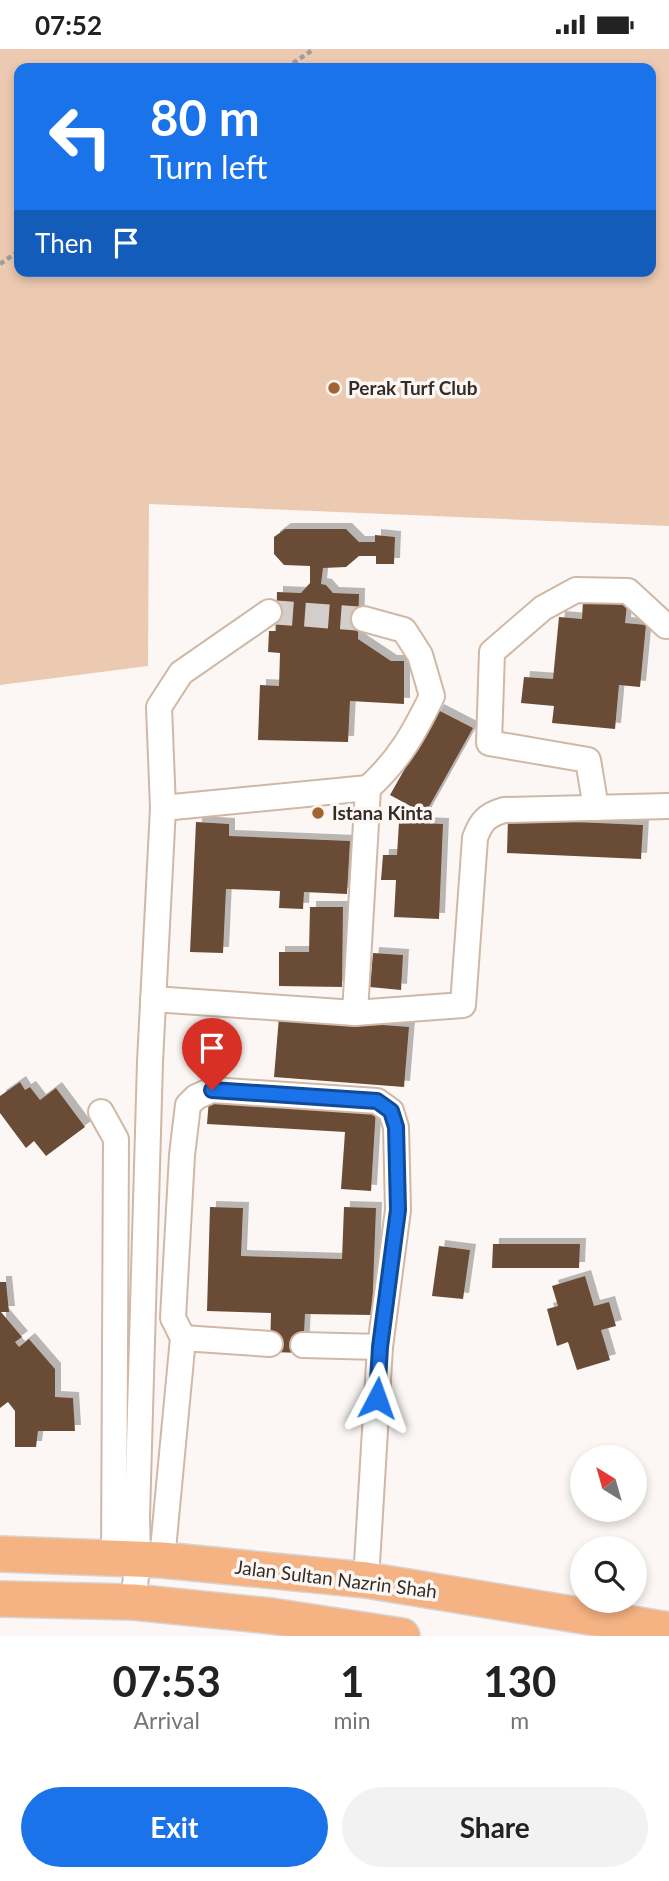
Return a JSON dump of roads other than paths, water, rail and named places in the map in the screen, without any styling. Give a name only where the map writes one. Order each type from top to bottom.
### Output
[{"type":"highway","name":"Jalan Sultan Nazrin Shah","points":[[0,1554],[138,1560],[366,1580],[669,1630]]},
{"type":"highway","points":[[0,1599],[133,1602],[271,1626],[402,1636]]},
{"type":"street","points":[[596,808],[588,760],[489,743],[492,652],[543,608],[576,590],[628,591],[666,626]]},
{"type":"street","points":[[138,1560],[153,999],[163,808],[159,707],[181,673],[269,613]]},
{"type":"street","points":[[163,808],[368,788],[388,769],[412,737],[432,696],[420,655],[404,630],[364,619]]},
{"type":"street","points":[[355,1013],[368,788]]},
{"type":"street","points":[[153,999],[355,1013],[463,1005],[475,838],[480,823],[491,814],[504,810],[669,806]]},
{"type":"street","points":[[133,1602],[138,1560],[183,1338],[173,1318],[182,1155],[188,1105],[196,1097],[212,1090],[377,1101],[391,1111],[396,1127],[398,1210],[380,1347],[366,1580]]},
{"type":"street","points":[[100,1112],[116,1139],[138,1560]]},
{"type":"street","points":[[183,1338],[270,1345]]},
{"type":"street","points":[[303,1345],[380,1347]]},
{"type":"tunnel","points":[[269,612],[364,619]]},
{"type":"place","name":"Perak Turf Club","points":[[334,388]]},
{"type":"place","name":"Istana Kinta","points":[[318,813]]}]
